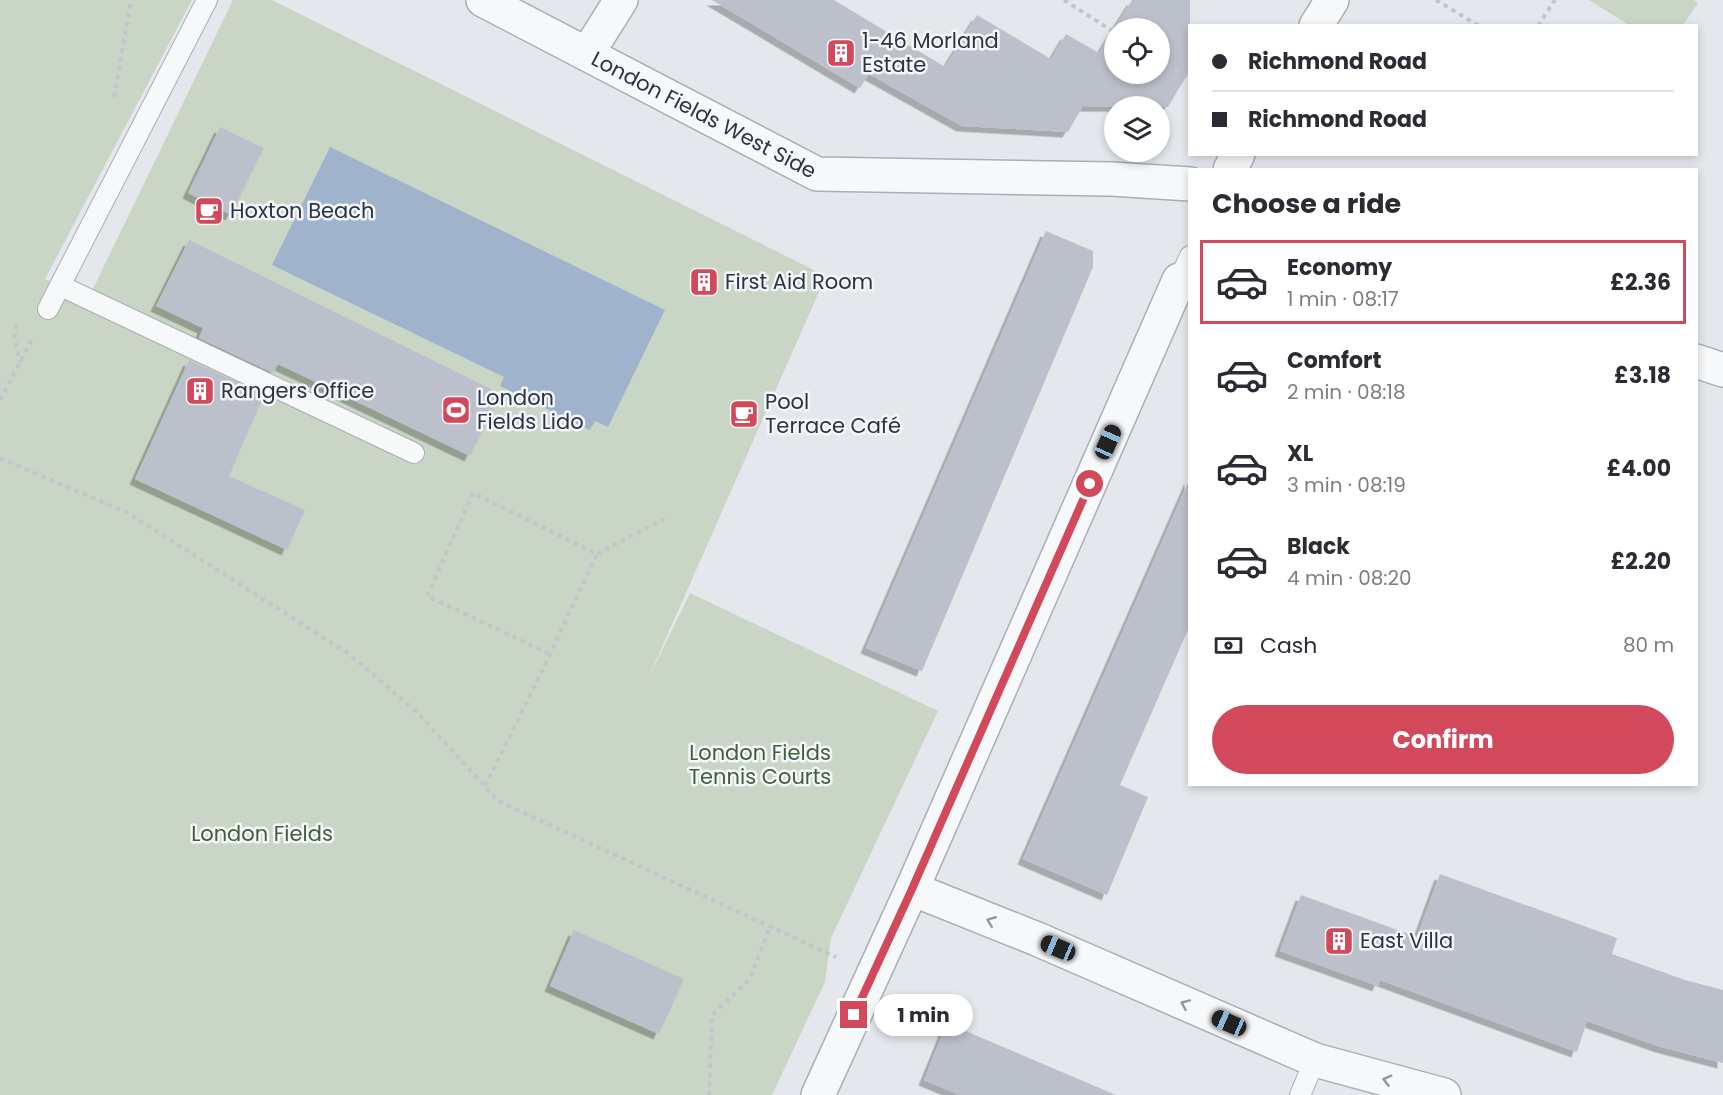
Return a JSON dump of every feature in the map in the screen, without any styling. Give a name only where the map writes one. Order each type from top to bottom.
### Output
[{"type":"street","name":"London Fields West Side","points":[[483,0],[817,174],[1111,179],[1188,184]]},
{"type":"street","points":[[588,54],[621,0]]},
{"type":"street","points":[[1318,24],[1332,0]]},
{"type":"street","points":[[818,1095],[912,889],[1184,268]]},
{"type":"street","points":[[1698,362],[1723,370]]},
{"type":"street","points":[[912,889],[1037,939],[1315,1060],[1443,1095]]},
{"type":"lane","points":[[48,309],[207,0]]},
{"type":"lane","points":[[61,286],[414,453]]},
{"type":"lane","points":[[1300,1095],[1315,1060]]},
{"type":"path","points":[[1064,0],[1104,26]]},
{"type":"path","points":[[1436,0],[1476,24]]},
{"type":"path","points":[[1539,24],[1555,0]]},
{"type":"path","points":[[1170,66],[1188,77]]},
{"type":"path","points":[[0,400],[48,309]]},
{"type":"path","points":[[0,458],[128,513],[349,654],[419,714],[498,801],[840,959]]},
{"type":"path","points":[[550,654],[427,596],[473,493],[597,554]]},
{"type":"path","points":[[485,787],[597,554],[669,516]]},
{"type":"path","points":[[709,1095],[712,1015],[750,979],[770,927]]},
{"type":"green space","points":[[0,0],[192,0],[45,279],[131,318],[89,297],[233,0],[272,0],[826,276],[648,679],[690,593],[938,711],[831,938],[825,982],[772,1095],[0,1095]]},
{"type":"green space","points":[[1589,0],[1693,0],[1698,3],[1684,24],[1627,24]]},
{"type":"water","points":[[330,147],[665,310],[608,427],[595,421],[590,430],[500,386],[504,377],[272,265]]},
{"type":"building","points":[[712,0],[834,0],[945,67],[977,15],[1051,59],[1066,34],[1099,53],[1104,45],[1104,84],[1170,84],[1170,18],[1121,18],[1132,0],[1190,0],[1188,73],[1170,104],[1170,96],[1104,96],[1104,106],[1083,106],[1068,132],[962,126],[869,74],[860,88]]},
{"type":"building","points":[[220,127],[264,148],[231,215],[188,193]]},
{"type":"building","points":[[1046,231],[1093,251],[1093,267],[922,671],[866,648]]},
{"type":"building","points":[[189,240],[501,394],[470,456],[278,364],[273,373],[199,338],[203,328],[156,306]]},
{"type":"building","points":[[189,360],[264,395],[229,476],[305,510],[287,550],[135,479]]},
{"type":"building","points":[[1188,483],[1188,630],[1120,785],[1148,797],[1107,895],[1023,859]]},
{"type":"building","points":[[1440,874],[1617,938],[1612,954],[1685,980],[1723,990],[1723,1063],[1661,1047],[1587,1021],[1577,1052],[1380,980],[1378,986],[1280,951],[1301,895],[1417,937]]},
{"type":"building","points":[[574,930],[684,979],[659,1034],[550,986]]},
{"type":"building","points":[[947,1023],[1116,1095],[960,1095],[924,1080]]},
{"type":"place","name":"1-46 Morland Estate","points":[[841,53]]},
{"type":"place","name":"Hoxton Beach","points":[[209,211]]},
{"type":"place","name":"First Aid Room","points":[[704,282]]},
{"type":"place","name":"Rangers Office","points":[[200,391]]},
{"type":"place","name":"London Fields Lido","points":[[456,410]]},
{"type":"place","name":"Pool Terrace Café","points":[[744,414]]},
{"type":"place","name":"East Villa","points":[[1339,941]]},
{"type":"route","points":[[854,1015],[912,889],[1090,484]]},
{"type":"park label","name":"London Fields Tennis Courts","points":[[760,765]]},
{"type":"park label","name":"London Fields","points":[[262,834]]}]
